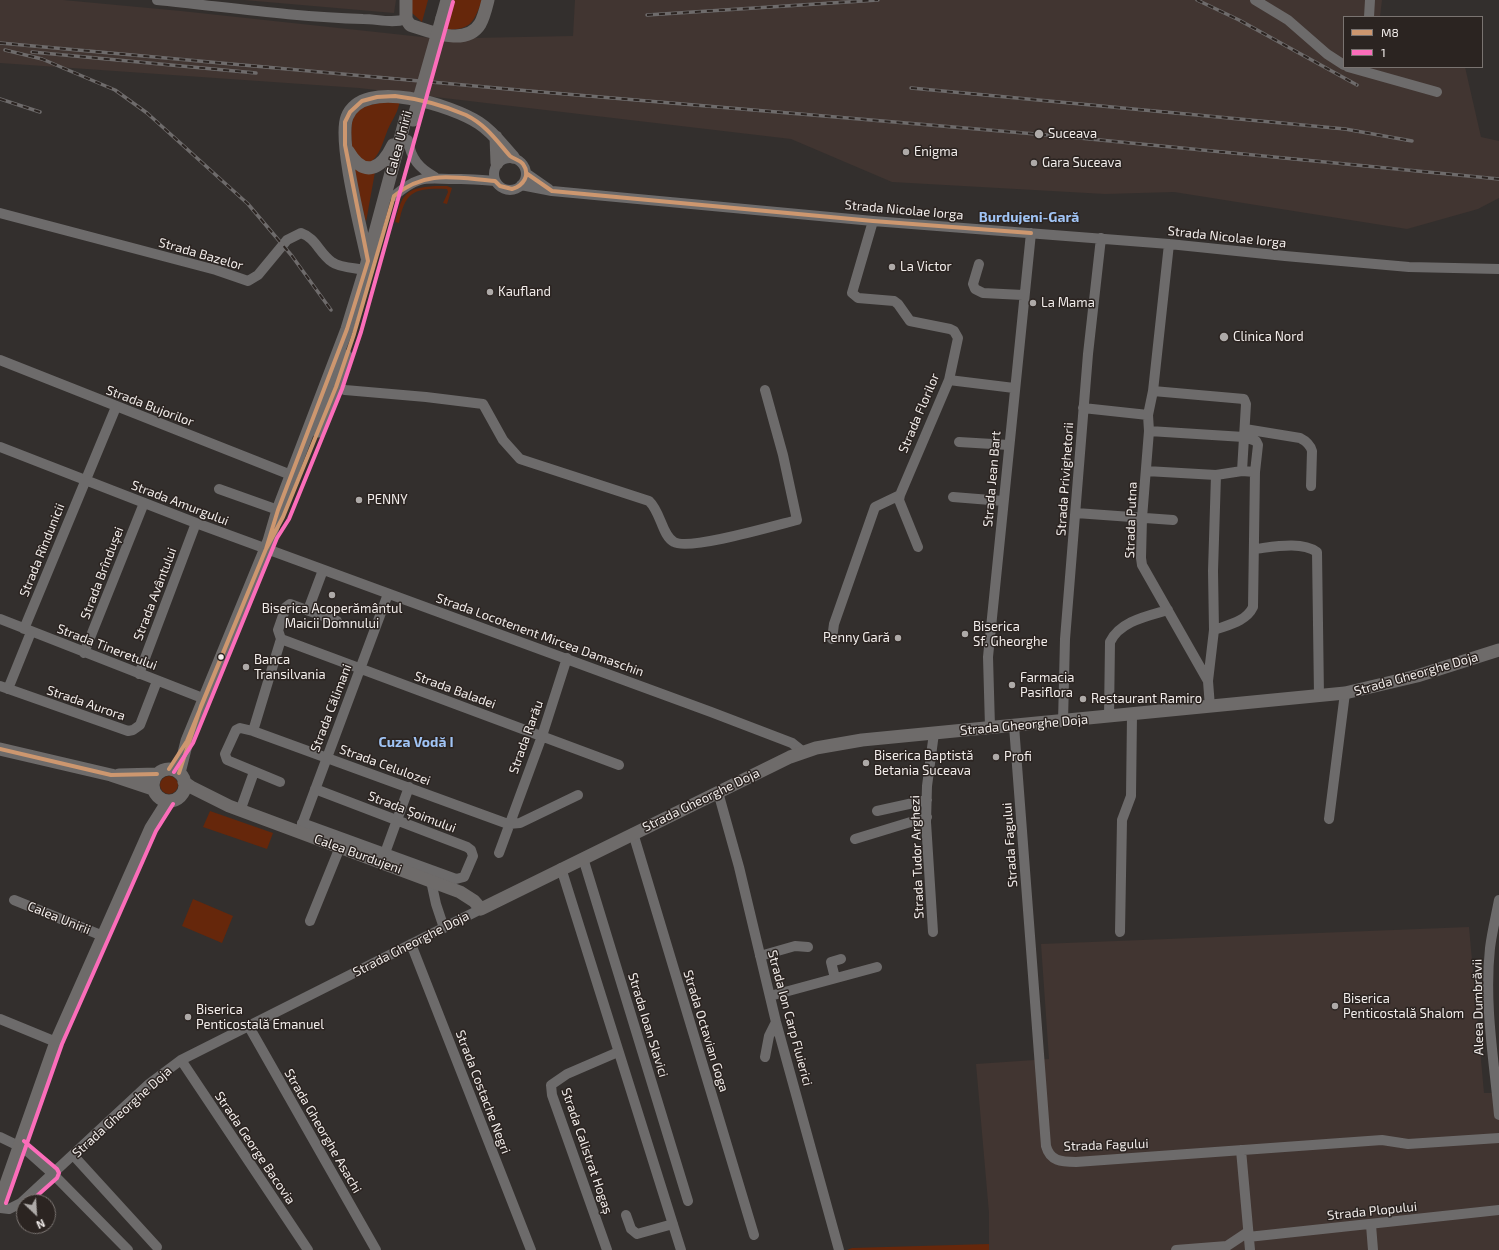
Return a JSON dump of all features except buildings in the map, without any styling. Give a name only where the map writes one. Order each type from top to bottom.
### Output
[{"type":"main road","points":[[406,0],[406,19],[410,25],[450,36],[463,35],[472,32],[479,25],[488,0]]},
{"type":"main road","name":"Calea Unirii","points":[[438,0],[438,17]]},
{"type":"main road","name":"Calea Unirii","points":[[272,535],[283,517],[331,386],[410,118],[438,17],[447,0]]},
{"type":"main road","points":[[367,265],[345,146],[344,126],[351,110],[363,100],[379,96],[392,96],[454,110],[479,123],[496,137],[513,158]]},
{"type":"main road","points":[[496,137],[496,167]]},
{"type":"main road","points":[[345,146],[356,164],[362,167],[370,168],[376,167],[384,160],[394,142],[404,138]]},
{"type":"main road","name":"Calea Unirii","points":[[0,1201],[56,1042],[150,828],[165,795],[183,792],[178,775],[187,741],[272,535],[278,510],[291,475],[356,330],[394,196],[404,138]]},
{"type":"main road","name":"Strada Gheorghe Doja","points":[[481,909],[561,868],[802,751],[842,743],[990,727],[1063,722],[1345,693],[1417,676],[1499,650]]},
{"type":"main road","name":"Calea Burdujeni","points":[[0,749],[111,775],[165,795],[235,808],[300,828],[340,847],[460,892],[474,901],[481,909]]},
{"type":"main road","points":[[165,795],[154,779],[157,774],[164,769],[178,775]]},
{"type":"main road","name":"Calea Burdujeni","points":[[111,775],[157,774]]},
{"type":"main road","name":"Calea Burdujeni","points":[[178,775],[190,787],[235,808]]},
{"type":"street","points":[[157,0],[319,18],[372,19],[389,22],[406,19]]},
{"type":"street","points":[[1255,0],[1288,20],[1327,54],[1343,64]]},
{"type":"street","points":[[1369,16],[1370,0]]},
{"type":"street","points":[[1364,69],[1437,92]]},
{"type":"street","points":[[404,138],[413,159],[425,171],[435,177]]},
{"type":"street","points":[[470,178],[496,167],[504,158],[513,158],[521,161],[526,173],[552,191]]},
{"type":"street","points":[[495,181],[496,167]]},
{"type":"street","points":[[521,186],[526,173]]},
{"type":"street","name":"Strada Nicolae Iorga","points":[[394,196],[415,182],[435,177],[470,178],[495,181],[507,190],[512,190],[521,186],[552,191],[873,221],[1101,238],[1169,244],[1203,249],[1401,266],[1499,269]]},
{"type":"street","name":"Strada Bazelor","points":[[0,213],[216,270],[248,281],[258,275],[287,240],[301,233],[310,236],[326,257],[334,263],[367,265]]},
{"type":"street","name":"Strada Florilor","points":[[873,221],[852,293],[858,298],[894,301],[913,323],[942,327],[954,331],[958,338],[949,380],[900,494]]},
{"type":"street","name":"Strada Jean Bart","points":[[990,727],[988,657],[1023,295],[1031,233]]},
{"type":"street","name":"Strada Privighetorii","points":[[1063,722],[1065,639],[1084,408],[1101,238]]},
{"type":"street","name":"Strada Putna","points":[[1169,244],[1153,391],[1148,415],[1149,431],[1142,518],[1142,565],[1208,681]]},
{"type":"street","points":[[978,264],[973,284],[975,289],[983,293],[1023,295]]},
{"type":"street","name":"Strada Bujorilor","points":[[0,360],[44,376],[116,407],[291,475]]},
{"type":"street","points":[[949,380],[1014,388]]},
{"type":"street","points":[[331,386],[483,404],[503,440],[520,459],[650,501],[656,508],[665,532],[674,542],[682,544],[714,540],[797,520],[783,455],[765,390]]},
{"type":"street","points":[[1153,391],[1240,398],[1244,400],[1246,404],[1242,471]]},
{"type":"street","points":[[85,480],[116,407]]},
{"type":"street","points":[[1084,408],[1148,415]]},
{"type":"street","points":[[1149,431],[1244,433],[1300,438],[1311,446],[1311,486]]},
{"type":"street","points":[[1214,630],[1242,619],[1251,612],[1253,607],[1255,472],[1258,445],[1256,441],[1244,433]]},
{"type":"street","points":[[959,442],[1009,445]]},
{"type":"street","name":"Strada Amurgului","points":[[0,447],[266,550]]},
{"type":"street","points":[[1146,471],[1216,475],[1242,471],[1255,472]]},
{"type":"street","name":"Strada Putna","points":[[1210,707],[1208,681],[1214,630],[1213,571],[1216,475]]},
{"type":"street","name":"Strada Rîndunicii","points":[[4,688],[28,631],[85,480]]},
{"type":"street","points":[[219,489],[278,510]]},
{"type":"street","points":[[900,494],[899,500],[918,547]]},
{"type":"street","points":[[832,640],[834,624],[875,507],[900,494]]},
{"type":"street","points":[[954,497],[1003,501]]},
{"type":"street","name":"Strada Brîndușei","points":[[84,653],[144,503]]},
{"type":"street","points":[[1076,513],[1173,520]]},
{"type":"street","name":"Strada Avântului","points":[[138,674],[196,523]]},
{"type":"street","points":[[1254,549],[1289,546],[1310,549],[1317,552],[1319,696]]},
{"type":"street","name":"Strada Locotenent Mircea Damaschin","points":[[266,550],[567,658],[792,743],[802,751]]},
{"type":"street","points":[[308,610],[324,570]]},
{"type":"street","name":"Strada Călimani","points":[[300,828],[388,594]]},
{"type":"street","points":[[280,782],[227,760],[225,754],[236,730],[240,728],[253,731],[281,639],[278,630],[288,605],[308,610],[337,621]]},
{"type":"street","points":[[1109,717],[1110,642],[1113,636],[1133,621],[1168,610]]},
{"type":"street","name":"Strada Tineretului","points":[[0,619],[205,699]]},
{"type":"street","name":"Strada Baladei","points":[[281,639],[619,765]]},
{"type":"street","name":"Strada Rarău","points":[[499,853],[508,824],[542,736],[567,658]]},
{"type":"street","name":"Strada Aurora","points":[[4,688],[128,731],[133,730],[140,725],[157,681]]},
{"type":"street","points":[[1329,819],[1345,693]]},
{"type":"street","points":[[1120,932],[1122,820],[1131,796],[1132,715]]},
{"type":"street","name":"Strada Fagului","points":[[1014,726],[1046,1146],[1049,1154],[1054,1159],[1064,1162],[1076,1162],[1382,1140],[1408,1144],[1499,1138]]},
{"type":"street","name":"Strada Celulozei","points":[[253,731],[508,824]]},
{"type":"street","name":"Strada Tudor Arghezi","points":[[933,932],[927,817],[927,786],[934,733]]},
{"type":"street","points":[[235,808],[254,772]]},
{"type":"street","points":[[300,828],[385,854],[409,787]]},
{"type":"street","name":"Strada Șoimului","points":[[315,789],[470,850],[473,856],[464,877],[456,880],[385,854]]},
{"type":"street","name":"Strada Ion Carp Fluierici","points":[[718,792],[776,1022],[839,1250]]},
{"type":"street","points":[[508,824],[520,823],[578,794]]},
{"type":"street","points":[[877,811],[927,800]]},
{"type":"street","points":[[855,839],[927,817]]},
{"type":"street","name":"Strada Octavian Goga","points":[[634,833],[754,1235]]},
{"type":"street","points":[[310,921],[340,847]]},
{"type":"street","name":"Strada Ioan Slavici","points":[[583,858],[688,1201]]},
{"type":"street","points":[[561,868],[681,1250]]},
{"type":"street","points":[[431,881],[436,904],[444,928]]},
{"type":"street","name":"Calea Unirii","points":[[14,900],[103,936]]},
{"type":"street","name":"Aleea Dumbrăvii","points":[[1499,900],[1490,948],[1489,986],[1491,1044],[1499,1110]]},
{"type":"street","name":"Strada Gheorghe Doja","points":[[0,1208],[9,1209],[15,1207],[53,1174],[149,1084],[181,1060],[481,909]]},
{"type":"street","name":"Strada Costache Negri","points":[[411,944],[531,1250]]},
{"type":"street","points":[[760,956],[795,946],[808,948]]},
{"type":"street","points":[[835,978],[831,962],[841,959]]},
{"type":"street","points":[[770,996],[877,967]]},
{"type":"street","points":[[0,1019],[56,1042]]},
{"type":"street","points":[[765,1057],[769,1036],[776,1022]]},
{"type":"street","name":"Strada Gheorghe Asachi","points":[[248,1025],[376,1250]]},
{"type":"street","name":"Strada Calistrat Hogaș","points":[[607,1250],[552,1095],[551,1085],[567,1074],[618,1052]]},
{"type":"street","name":"Strada George Bacovia","points":[[181,1060],[308,1250]]},
{"type":"street","points":[[0,1136],[20,1146],[53,1174],[128,1250]]},
{"type":"street","points":[[1241,1150],[1250,1250]]},
{"type":"street","points":[[73,1155],[156,1247]]},
{"type":"street","name":"Strada Plopului","points":[[1248,1234],[1371,1225],[1499,1210]]},
{"type":"street","points":[[626,1215],[631,1229],[637,1234],[673,1224]]},
{"type":"street","points":[[1371,1225],[1373,1250]]},
{"type":"street","points":[[1176,1250],[1227,1246],[1248,1234]]},
{"type":"shaded area","points":[[0,0],[63,0],[450,40],[471,38],[573,36],[575,0],[1382,0],[1380,16],[1343,16],[1343,68],[1465,68],[1481,137],[1499,141],[1499,198],[1478,209],[1407,229],[1174,192],[1105,194],[892,182],[791,139],[359,88],[0,63]]},
{"type":"shaded area","points":[[244,0],[396,0],[394,13]]},
{"type":"shaded area","points":[[412,0],[428,0],[422,22],[412,13]]},
{"type":"shaded area","points":[[451,0],[482,0],[473,20],[465,27],[459,29],[442,30]]},
{"type":"shaded area","points":[[400,100],[397,112],[388,129],[381,148],[372,161],[368,164],[353,153],[352,126],[354,117],[358,111],[365,107]]},
{"type":"shaded area","points":[[351,163],[375,172],[366,222]]},
{"type":"shaded area","points":[[447,186],[452,188],[447,204],[443,203],[448,192],[447,189],[427,189],[414,193],[409,197],[405,204],[399,223],[395,222],[400,205],[406,194],[417,189]]},
{"type":"shaded area","points":[[165,776],[173,776],[178,781],[176,792],[173,794],[165,794],[160,789],[160,781]]},
{"type":"shaded area","points":[[210,811],[273,833],[267,849],[203,827]]},
{"type":"shaded area","points":[[193,899],[233,916],[222,943],[182,926]]},
{"type":"shaded area","points":[[1469,927],[1484,1093],[1499,1093],[1499,1250],[989,1250],[989,1213],[976,1064],[1049,1059],[1041,944]]},
{"type":"shaded area","points":[[989,1244],[989,1250],[847,1250],[852,1248]]},
{"type":"railway","points":[[647,15],[878,0]]},
{"type":"railway","points":[[1197,0],[1239,20],[1357,85]]},
{"type":"railway","points":[[0,43],[530,91],[1059,136],[1499,179]]},
{"type":"railway","points":[[5,50],[42,59],[115,90],[147,113],[248,204],[292,256],[331,310]]},
{"type":"railway","points":[[32,52],[256,73]]},
{"type":"railway","points":[[911,88],[1345,129],[1412,141]]},
{"type":"railway","points":[[0,99],[40,112]]},
{"type":"transit line","name":"1","points":[[174,772],[193,743],[277,538],[289,519],[342,389],[361,332],[453,2]]},
{"type":"transit line","name":"M8","points":[[395,96],[440,105],[473,119],[490,133],[510,156],[523,164],[526,172],[525,180],[516,188],[512,189],[500,186],[495,181],[442,177],[418,182],[406,187],[394,196],[354,334],[336,387],[283,517],[266,549],[278,510],[347,329],[368,261],[345,145],[345,122],[350,112],[362,101],[377,97],[395,96]]},
{"type":"transit line","name":"M8","points":[[526,173],[552,191],[873,221],[1031,233]]},
{"type":"transit line","name":"M8","points":[[169,769],[187,741],[266,549]]},
{"type":"transit line","name":"M8","points":[[179,773],[201,706],[266,549]]},
{"type":"transit line","name":"M8","points":[[0,749],[111,775],[157,774]]},
{"type":"transit line","name":"1","points":[[6,1203],[62,1044],[156,831],[173,804]]},
{"type":"transit line","name":"1","points":[[24,1141],[57,1169],[59,1173],[57,1178],[39,1194]]},
{"type":"place","name":"Suceava","points":[[1039,134]]},
{"type":"place","name":"Enigma","points":[[906,152]]},
{"type":"place","name":"Gara Suceava","points":[[1034,163]]},
{"type":"place","name":"La Victor","points":[[892,267]]},
{"type":"place","name":"Kaufland","points":[[490,292]]},
{"type":"place","name":"La Mama","points":[[1033,303]]},
{"type":"place","name":"Clinica Nord","points":[[1224,337]]},
{"type":"place","name":"PENNY","points":[[359,500]]},
{"type":"place","name":"Biserica Acoperământul Maicii Domnului","points":[[332,595]]},
{"type":"place","name":"Biserica Sf. Gheorghe","points":[[965,634]]},
{"type":"place","name":"Penny Gară","points":[[898,638]]},
{"type":"place","name":"Banca Transilvania","points":[[246,667]]},
{"type":"place","name":"Farmacia Pasiflora","points":[[1012,685]]},
{"type":"place","name":"Restaurant Ramiro","points":[[1083,699]]},
{"type":"place","name":"Profi","points":[[996,757]]},
{"type":"place","name":"Biserica Baptistă Betania Suceava","points":[[866,763]]},
{"type":"place","name":"Biserica Penticostală Shalom","points":[[1335,1006]]},
{"type":"place","name":"Biserica Penticostală Emanuel","points":[[188,1017]]},
{"type":"district","name":"Burdujeni-Gară","points":[[1029,217]]},
{"type":"district","name":"Cuza Vodă I","points":[[416,742]]}]
